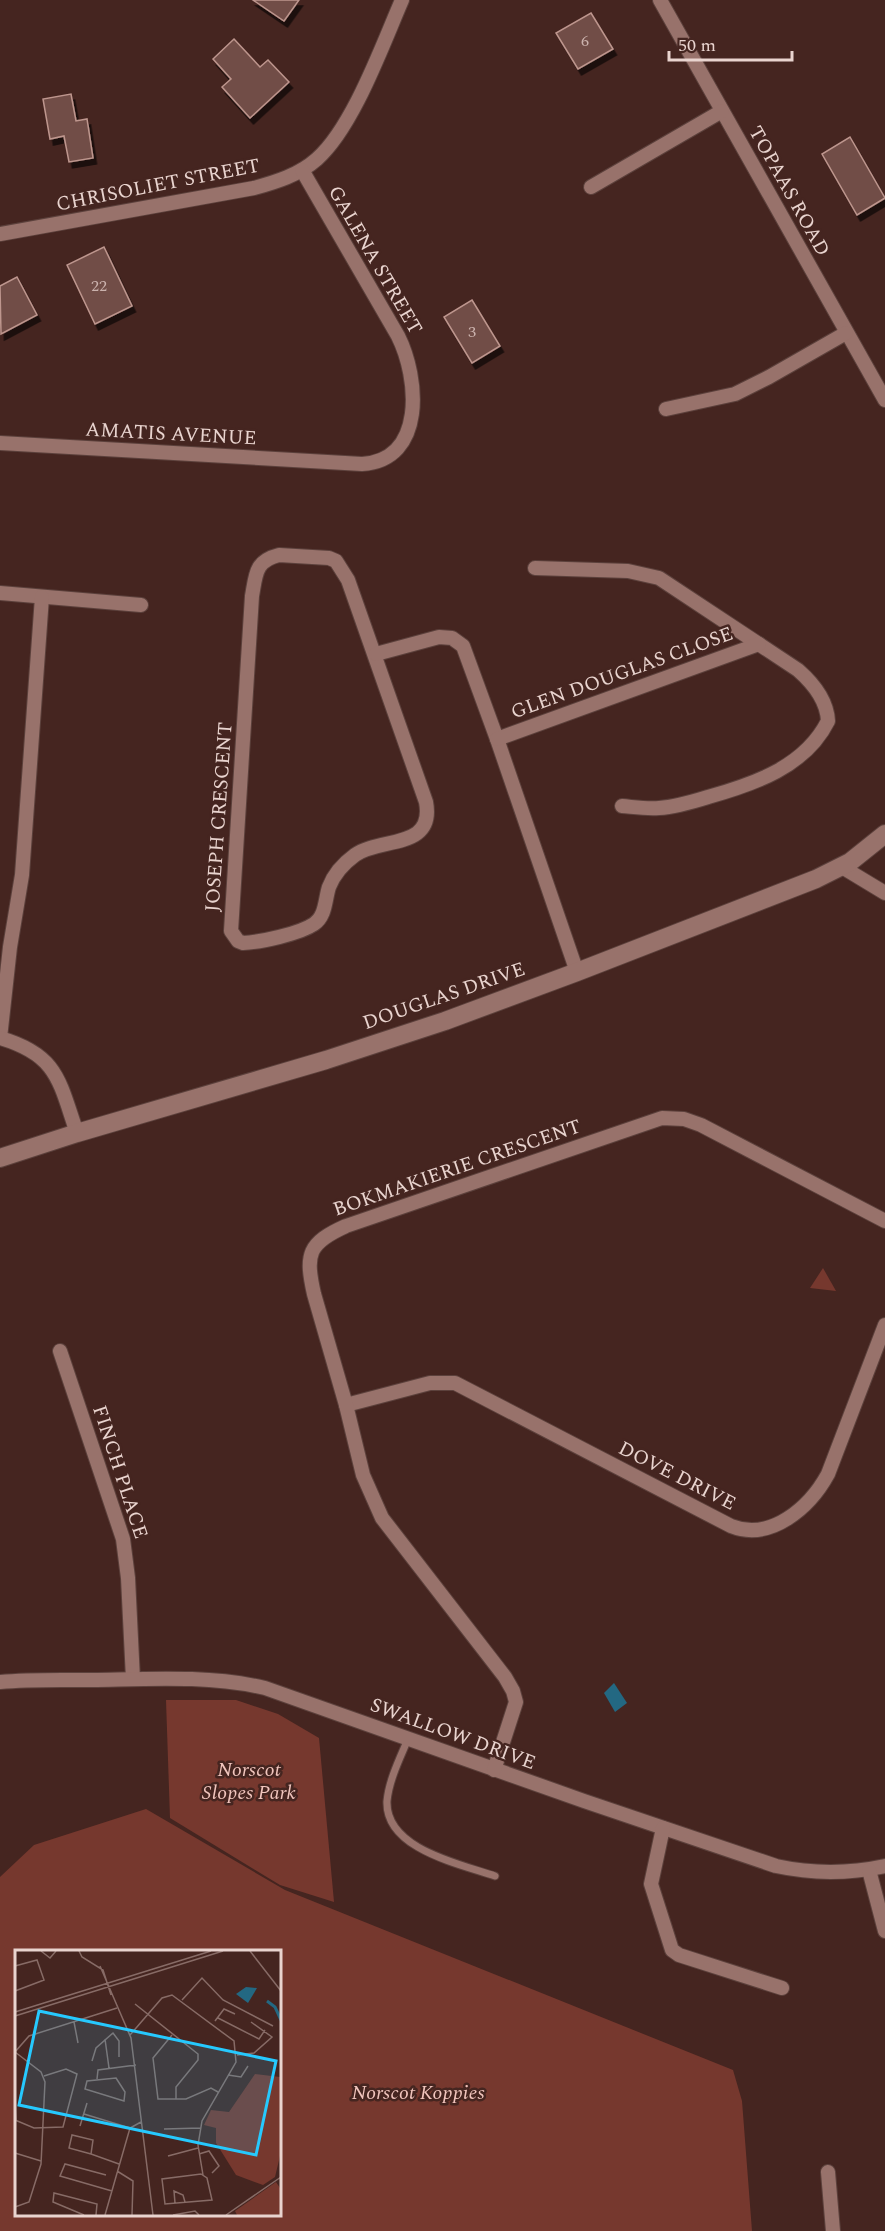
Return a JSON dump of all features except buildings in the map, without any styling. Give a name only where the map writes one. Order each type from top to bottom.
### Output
[{"type":"street","name":"CHRISOLIET STREET","points":[[0,234],[254,188],[281,180],[302,170],[328,148],[349,117],[402,0]]},
{"type":"street","name":"TOPAAS ROAD","points":[[660,0],[885,400]]},
{"type":"street","points":[[591,187],[722,111]]},
{"type":"street","name":"GALENA STREET","points":[[302,170],[398,336],[406,352],[412,385],[411,415],[407,435],[401,445],[387,458],[379,461],[362,464],[340,463]]},
{"type":"street","points":[[666,409],[735,394],[846,333]]},
{"type":"street","name":"AMATIS AVENUE","points":[[0,443],[340,463]]},
{"type":"street","name":"JOSEPH CRESCENT","points":[[279,555],[317,556],[336,561],[348,580],[376,654],[426,802],[428,812],[426,822],[416,833],[403,841],[364,850],[353,856],[335,875],[329,886],[321,916],[312,926],[249,943],[238,941],[231,931],[252,596],[259,566],[265,560],[279,555]]},
{"type":"street","name":"GLEN DOUGLAS CLOSE","points":[[535,568],[620,570],[659,578],[798,670],[822,697],[828,721],[813,744],[797,759],[766,778],[724,793],[661,808],[622,806]]},
{"type":"street","points":[[0,593],[141,605]]},
{"type":"street","points":[[42,597],[22,875],[10,947],[0,1038],[34,1051],[52,1070],[64,1094],[77,1133]]},
{"type":"street","points":[[376,654],[439,637],[458,641],[463,646],[578,972]]},
{"type":"street","name":"GLEN DOUGLAS CLOSE","points":[[497,739],[759,644]]},
{"type":"street","name":"DOUGLAS DRIVE","points":[[0,1158],[386,1041],[578,972],[842,867],[885,834]]},
{"type":"street","points":[[842,867],[885,893]]},
{"type":"street","name":"BOKMAKIERIE CRESCENT","points":[[494,1770],[515,1710],[516,1697],[505,1677],[382,1518],[363,1475],[311,1278],[310,1255],[318,1241],[327,1234],[346,1226],[646,1122],[675,1118],[701,1125],[885,1221]]},
{"type":"street","name":"DOVE DRIVE","points":[[346,1405],[430,1383],[455,1383],[731,1526],[747,1531],[758,1531],[769,1528],[798,1510],[811,1500],[821,1487],[885,1325]]},
{"type":"street","name":"FINCH PLACE","points":[[60,1351],[123,1539],[128,1578],[133,1679]]},
{"type":"street","name":"SWALLOW DRIVE","points":[[0,1682],[202,1679],[248,1684],[265,1688],[733,1853],[794,1870],[837,1873],[885,1866]]},
{"type":"street","points":[[663,1828],[651,1884],[672,1950],[679,1955],[782,1988]]},
{"type":"street","points":[[869,1870],[885,1931]]},
{"type":"street","points":[[828,2172],[833,2231]]},
{"type":"lane","points":[[408,1739],[389,1788],[387,1805],[391,1821],[406,1839],[423,1851],[495,1876]]},
{"type":"green space","points":[[823,1268],[836,1291],[810,1288]]},
{"type":"green space","name":"Norscot Slopes Park","points":[[166,1700],[236,1700],[278,1714],[319,1738],[334,1902],[280,1885],[170,1818]]},
{"type":"green space","name":"Norscot Koppies","points":[[146,1809],[285,1890],[733,2070],[742,2101],[752,2231],[0,2231],[0,1877],[34,1845]]},
{"type":"water","points":[[614,1683],[627,1703],[615,1712],[604,1693]]}]
